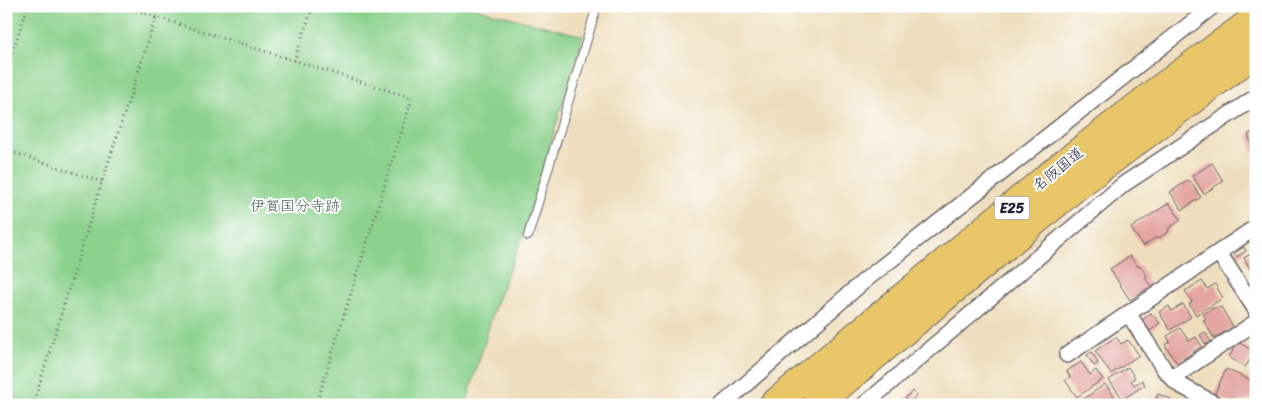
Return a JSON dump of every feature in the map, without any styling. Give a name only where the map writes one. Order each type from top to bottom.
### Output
[{"type":"highway","name":"名阪国道","points":[[773,405],[1062,165],[1157,91],[1256,18]]},
{"type":"highway","name":"名阪国道","points":[[816,405],[1078,185],[1256,52]]},
{"type":"highway","points":[[1177,110],[1256,62]]},
{"type":"street","points":[[722,405],[864,281],[1213,6]]},
{"type":"street","points":[[864,405],[1124,184],[1256,97]]},
{"type":"street","points":[[1067,355],[1256,227]]},
{"type":"street","points":[[1219,253],[1256,310]]},
{"type":"street","points":[[1128,313],[1164,369],[1172,378],[1178,384],[1217,405]]},
{"type":"street","points":[[1172,378],[1256,322]]},
{"type":"lane","points":[[528,236],[597,6]]},
{"type":"path","points":[[6,71],[28,6]]},
{"type":"path","points":[[122,6],[412,98],[316,405]]},
{"type":"path","points":[[294,60],[312,6]]},
{"type":"path","points":[[33,405],[102,182],[156,17]]},
{"type":"path","points":[[6,150],[102,182]]},
{"type":"green space","name":"伊賀国分寺跡","points":[[6,6],[467,6],[583,36],[522,238],[496,303],[466,405],[6,405]]},
{"type":"building","points":[[1256,132],[1256,157],[1255,157],[1248,134]]},
{"type":"building","points":[[1212,163],[1223,181],[1204,194],[1192,176]]},
{"type":"building","points":[[1189,180],[1201,197],[1182,210],[1170,192]]},
{"type":"building","points":[[1169,203],[1181,220],[1169,228],[1168,232],[1143,246],[1131,228]]},
{"type":"building","points":[[1244,247],[1246,251],[1236,257],[1234,253]]},
{"type":"building","points":[[1256,251],[1256,275],[1254,276],[1244,258]]},
{"type":"building","points":[[1130,256],[1147,276],[1145,278],[1151,286],[1130,300],[1110,269]]},
{"type":"building","points":[[1256,280],[1256,294],[1254,295],[1247,285]]},
{"type":"building","points":[[1202,281],[1207,289],[1215,284],[1223,298],[1196,315],[1189,304],[1192,302],[1185,291]]},
{"type":"building","points":[[1183,304],[1191,317],[1170,330],[1159,312],[1169,306],[1172,311]]},
{"type":"building","points":[[1215,307],[1217,309],[1221,307],[1233,327],[1214,338],[1203,320],[1206,319],[1203,314]]},
{"type":"building","points":[[1151,313],[1160,323],[1150,331],[1142,320]]},
{"type":"building","points":[[1180,328],[1189,341],[1196,337],[1202,346],[1177,363],[1165,345],[1170,342],[1167,336]]},
{"type":"building","points":[[1205,332],[1211,342],[1206,345],[1200,335]]},
{"type":"building","points":[[1116,337],[1121,344],[1128,340],[1139,355],[1111,374],[1095,351]]},
{"type":"building","points":[[1238,342],[1255,352],[1245,367],[1229,357]]},
{"type":"building","points":[[1092,352],[1098,363],[1094,366],[1087,355]]},
{"type":"building","points":[[1081,362],[1090,375],[1096,370],[1103,379],[1077,397],[1065,380],[1070,377],[1067,371]]},
{"type":"building","points":[[1128,367],[1135,378],[1131,380],[1134,385],[1142,380],[1145,385],[1123,399],[1109,380]]},
{"type":"building","points":[[1226,369],[1256,383],[1254,398],[1233,404],[1214,395]]},
{"type":"building","points":[[1105,384],[1119,403],[1116,405],[1084,405],[1081,401]]},
{"type":"building","points":[[913,391],[917,396],[909,402],[905,398]]},
{"type":"building","points":[[1158,394],[1171,399],[1169,405],[1154,405]]}]
